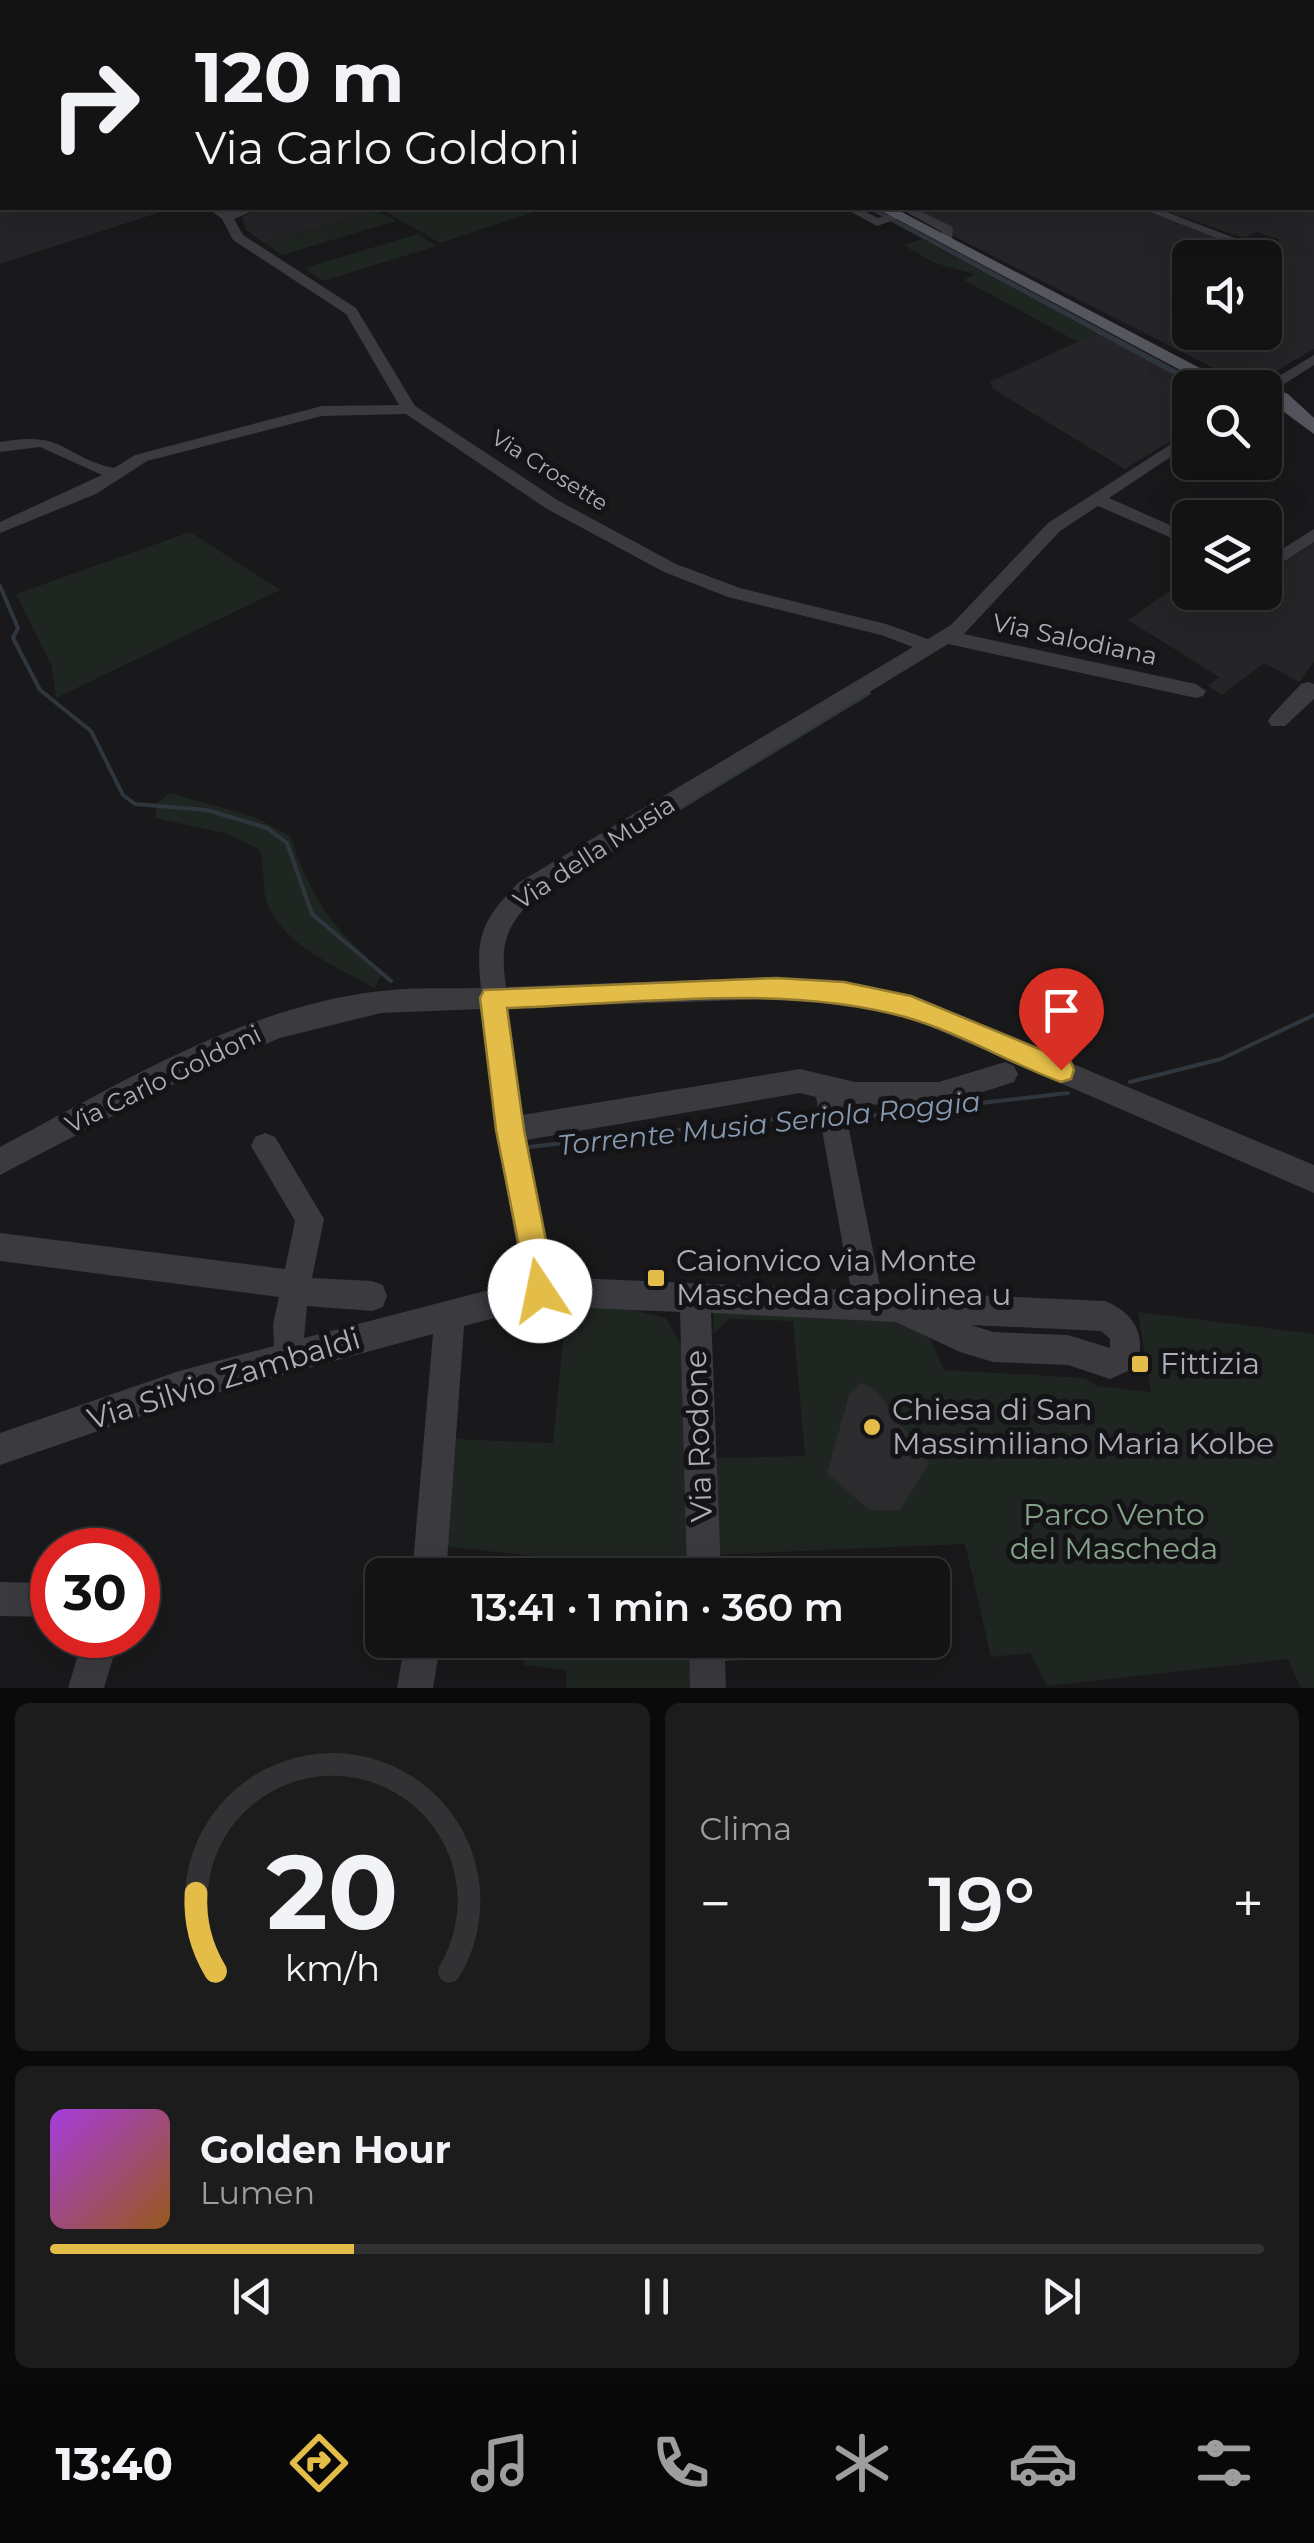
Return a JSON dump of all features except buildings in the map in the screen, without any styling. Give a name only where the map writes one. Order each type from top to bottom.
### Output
[{"type":"main road","points":[[893,214],[1195,370]]},
{"type":"main road","points":[[1282,412],[1314,431]]},
{"type":"street","points":[[864,210],[893,214]]},
{"type":"street","points":[[1151,210],[1233,240]]},
{"type":"street","name":"Via Crosette","points":[[220,212],[238,238],[351,311],[409,409],[553,505],[670,568],[735,593],[935,641]]},
{"type":"street","points":[[1282,379],[1314,358]]},
{"type":"street","points":[[0,528],[90,490],[142,458],[322,411],[409,409]]},
{"type":"street","points":[[0,446],[51,443],[67,449],[86,468],[114,473]]},
{"type":"street","name":"Via della Musia","points":[[540,1291],[510,1130],[493,998],[491,939],[510,902],[967,620],[1054,527],[1172,449]]},
{"type":"street","points":[[1096,498],[1172,533]]},
{"type":"street","points":[[1282,556],[1314,534]]},
{"type":"street","name":"Via Salodiana","points":[[935,641],[1196,691]]},
{"type":"street","points":[[1278,721],[1311,691]]},
{"type":"street","name":"Via Carlo Goldoni","points":[[0,1162],[238,1038],[282,1022],[381,1002],[776,988],[873,998],[953,1024],[1314,1180]]},
{"type":"street","points":[[510,1130],[800,1081],[828,1090],[939,1094],[1005,1074]]},
{"type":"street","points":[[828,1090],[884,1306]]},
{"type":"street","points":[[265,1146],[310,1219],[288,1324],[290,1356]]},
{"type":"street","points":[[0,1247],[372,1296]]},
{"type":"street","points":[[430,1558],[450,1315],[540,1291],[695,1297],[1105,1316],[1116,1322],[1127,1344],[1124,1356],[1110,1364],[1068,1350],[994,1347],[884,1306]]},
{"type":"street","name":"Via Rodone","points":[[695,1297],[703,1558]]},
{"type":"street","name":"Via Silvio Zambaldi","points":[[0,1448],[180,1387],[450,1315]]},
{"type":"street","points":[[0,1599],[30,1600]]},
{"type":"street","points":[[86,1688],[95,1658]]},
{"type":"street","points":[[415,1688],[421,1658]]},
{"type":"street","points":[[707,1658],[708,1688]]},
{"type":"shaded area","points":[[0,210],[167,210],[0,264]]},
{"type":"shaded area","points":[[258,210],[381,210],[264,243],[246,230],[242,217]]},
{"type":"shaded area","points":[[902,210],[1145,210],[1228,240],[1172,240],[1172,347]]},
{"type":"shaded area","points":[[1163,210],[1314,210],[1314,349],[1278,370],[1217,370],[1178,350],[1282,350],[1282,240],[1257,232],[1243,238]]},
{"type":"shaded area","points":[[1097,333],[1172,373],[1172,440],[1125,469],[993,389],[990,382]]},
{"type":"shaded area","points":[[1314,542],[1314,662],[1299,682],[1264,663],[1222,695],[1208,686],[1219,677],[1128,620],[1172,589],[1172,610],[1282,610],[1282,564]]},
{"type":"green space","points":[[382,210],[541,210],[440,243]]},
{"type":"green space","points":[[378,211],[396,221],[282,255],[264,243]]},
{"type":"green space","points":[[418,234],[437,246],[323,281],[304,268]]},
{"type":"green space","points":[[922,239],[1097,333],[1078,342],[964,280],[975,274],[935,263],[903,245]]},
{"type":"green space","points":[[190,532],[280,590],[56,698],[51,664],[16,594]]},
{"type":"green space","points":[[170,793],[255,817],[291,837],[326,912],[383,972],[375,988],[326,962],[281,927],[265,895],[259,849],[228,834],[155,818],[157,803]]},
{"type":"green space","points":[[595,1301],[666,1318],[687,1356],[694,1558],[533,1558],[440,1546],[453,1439],[553,1443],[567,1302]]},
{"type":"green space","name":"Parco Vento del Mascheda","points":[[714,1310],[908,1316],[924,1325],[944,1370],[1085,1378],[1097,1386],[1151,1392],[1138,1312],[1314,1334],[1314,1688],[1301,1688],[1288,1659],[1047,1686],[1030,1653],[991,1657],[965,1544],[713,1555],[717,1458],[805,1456],[793,1321],[729,1319],[713,1334]]},
{"type":"green space","points":[[524,1658],[698,1658],[699,1688],[566,1688],[567,1670],[523,1665]]},
{"type":"waterway","points":[[874,210],[1172,370]]},
{"type":"waterway","name":"Torrente Musia Seriola Roggia","points":[[0,586],[18,628],[13,638],[40,690],[91,731],[123,795],[135,804],[207,810],[267,828],[287,843],[312,914],[391,981]]},
{"type":"waterway","points":[[608,852],[869,693]]},
{"type":"waterway","name":"Torrente Musia Seriola Roggia","points":[[1130,1082],[1221,1059],[1314,1015]]},
{"type":"waterway","name":"Torrente Musia Seriola Roggia","points":[[842,1119],[1068,1093]]},
{"type":"waterway","name":"Torrente Musia Seriola Roggia","points":[[529,1147],[802,1116],[823,1118]]},
{"type":"place","name":"Caionvico via Monte Mascheda capolinea u","points":[[656,1278]]},
{"type":"place","name":"Fittizia","points":[[1140,1364]]},
{"type":"place","name":"Chiesa di San Massimiliano Maria Kolbe","points":[[872,1427]]},
{"type":"route","points":[[540,1291],[510,1130],[493,998],[776,988],[844,993],[911,1008],[1061,1070]]}]
